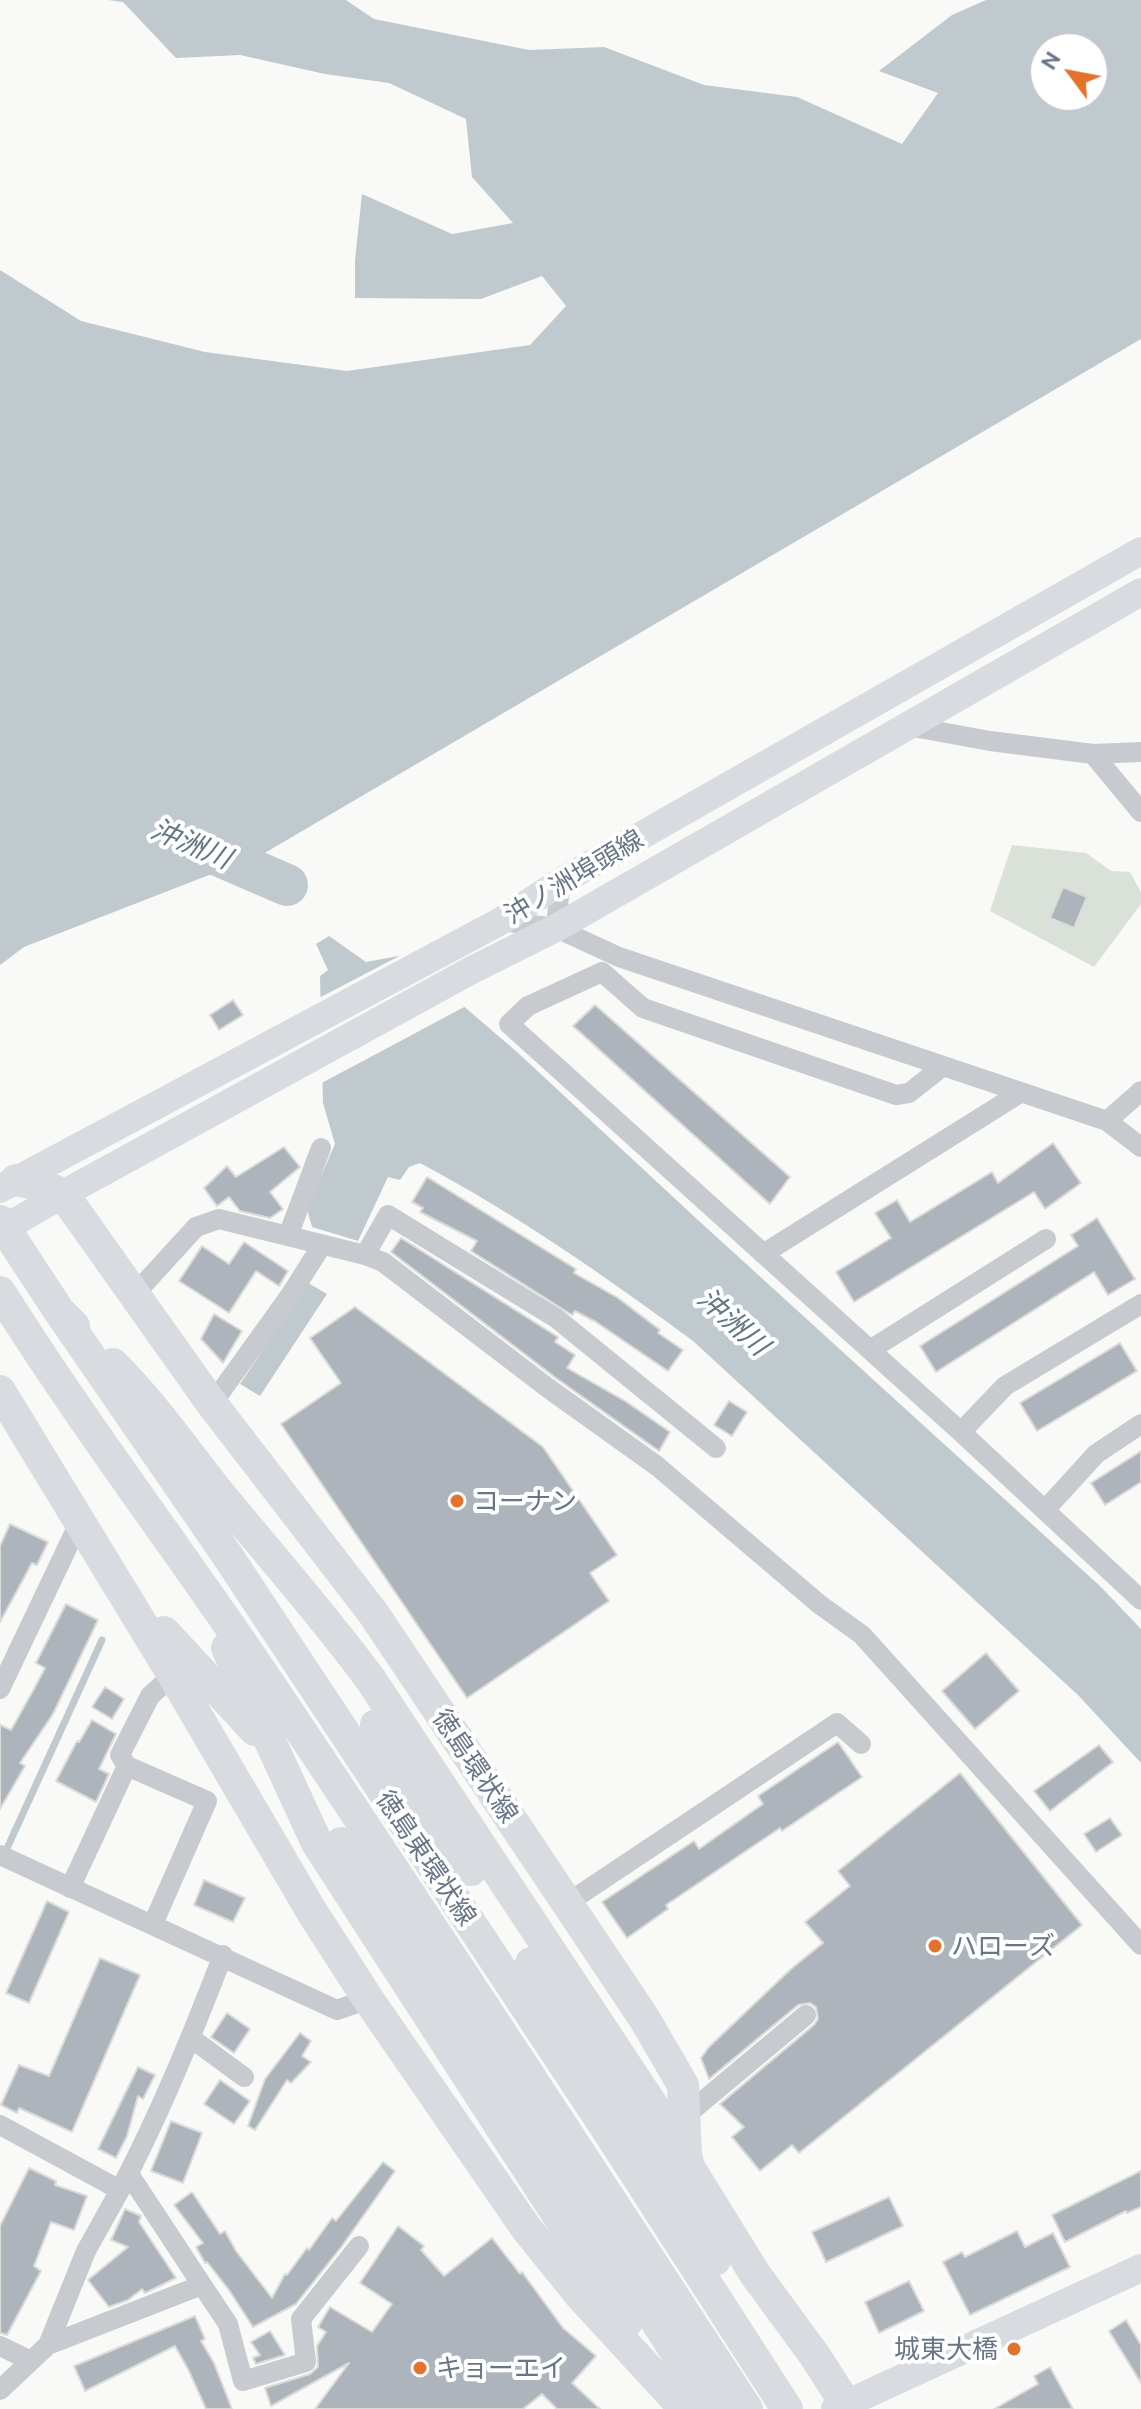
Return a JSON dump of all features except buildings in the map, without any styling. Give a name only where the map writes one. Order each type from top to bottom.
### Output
[{"type":"main road","name":"沖ノ洲埠頭線","points":[[8,1184],[501,921],[565,879],[1141,551]]},
{"type":"main road","name":"沖ノ洲埠頭線","points":[[0,1231],[470,971],[556,928],[1141,592]]},
{"type":"main road","points":[[8,1184],[40,1185],[63,1194]]},
{"type":"main road","name":"徳島環状線","points":[[63,1194],[133,1296],[373,1613],[644,2018],[683,2085],[686,2156],[690,2169],[843,2407]]},
{"type":"main road","points":[[0,1221],[59,1311],[146,1397],[216,1489],[333,1628],[441,1784],[686,2156]]},
{"type":"main road","points":[[0,1292],[179,1558],[225,1645],[305,1821],[328,1862],[530,2177],[683,2407]]},
{"type":"main road","name":"徳島東環状線","points":[[59,1311],[227,1555],[787,2409]]},
{"type":"main road","points":[[0,1391],[40,1460],[114,1569],[159,1626],[256,1730],[293,1776],[418,1955],[713,2409]]},
{"type":"main road","points":[[216,1408],[253,1465],[269,1497],[359,1698],[654,2155],[800,2409]]},
{"type":"main road","points":[[79,1413],[259,1668],[366,1827],[747,2409]]},
{"type":"main road","points":[[80,1521],[312,1912],[368,1999],[526,2228],[580,2295],[683,2407]]},
{"type":"main road","points":[[843,2407],[1141,2268]]},
{"type":"street","points":[[908,726],[990,741],[1093,754],[1141,752]]},
{"type":"street","points":[[1093,754],[1141,812]]},
{"type":"street","points":[[556,928],[559,895],[565,879]]},
{"type":"street","points":[[501,921],[556,928],[619,957],[1107,1121],[1141,1147]]},
{"type":"street","points":[[942,1067],[909,1093],[896,1095],[643,1008],[602,972],[528,1006],[509,1024],[1045,1510],[1137,1589]]},
{"type":"street","points":[[1107,1121],[1141,1091]]},
{"type":"street","points":[[763,1254],[1020,1093]]},
{"type":"street","points":[[288,1236],[321,1148]]},
{"type":"street","points":[[365,1255],[388,1215],[556,1318],[716,1448]]},
{"type":"street","points":[[133,1296],[196,1227],[219,1219],[383,1262],[548,1388],[657,1466],[819,1604],[862,1635],[1141,1945]]},
{"type":"street","points":[[870,1350],[1046,1239]]},
{"type":"street","points":[[216,1408],[322,1245]]},
{"type":"street","points":[[961,1432],[1005,1386],[1141,1304]]},
{"type":"street","points":[[1045,1510],[1096,1454],[1141,1424]]},
{"type":"street","points":[[0,1689],[80,1521]]},
{"type":"street","points":[[153,1924],[207,1801],[127,1766],[120,1755],[150,1696],[173,1675]]},
{"type":"street","points":[[566,1904],[837,1723],[861,1744]]},
{"type":"street","points":[[70,1888],[127,1766]]},
{"type":"street","points":[[5,1857],[337,2010],[368,1999]]},
{"type":"street","points":[[48,2345],[86,2251],[146,2141],[223,1955]]},
{"type":"street","points":[[685,2116],[806,2015]]},
{"type":"street","points":[[191,2038],[244,2077]]},
{"type":"street","points":[[0,2125],[125,2182],[228,2324],[243,2381],[306,2362],[301,2319],[359,2246]]},
{"type":"street","points":[[0,2390],[48,2345],[202,2285]]},
{"type":"street","points":[[0,2346],[31,2361]]},
{"type":"shaded area","points":[[1012,845],[1086,853],[1111,871],[1130,872],[1141,892],[1141,904],[1094,967],[990,911]]},
{"type":"water","points":[[108,0],[346,0],[374,19],[529,50],[604,47],[704,85],[797,97],[902,144],[938,93],[879,71],[952,15],[986,0],[1141,0],[1141,339],[263,854],[24,947],[0,965],[0,270],[81,321],[205,352],[347,371],[530,345],[566,306],[542,276],[481,299],[355,298],[355,260],[362,194],[452,234],[513,223],[472,177],[466,119],[389,83],[325,74],[240,55],[176,58],[123,2]]},
{"type":"water","points":[[329,936],[366,962],[404,955],[517,1052],[1101,1587],[1141,1629],[1141,1763],[1078,1695],[693,1341],[525,1225],[420,1163],[409,1167],[400,1180],[388,1177],[358,1241],[312,1227],[307,1209],[335,1144],[323,1103],[320,976],[328,970],[316,944]]},
{"type":"water","points":[[308,1283],[327,1294],[260,1396],[240,1384]]},
{"type":"pier","points":[[407,952],[468,1005],[318,1085],[317,999]]},
{"type":"waterway","name":"沖洲川","points":[[185,841],[287,885]]},
{"type":"waterway","points":[[4,1855],[102,1640]]},
{"type":"place","name":"コーナン","points":[[457,1501]]},
{"type":"place","name":"ハローズ","points":[[935,1946]]},
{"type":"place","name":"城東大橋","points":[[1014,2349]]},
{"type":"place","name":"キョーエイ","points":[[420,2368]]}]
